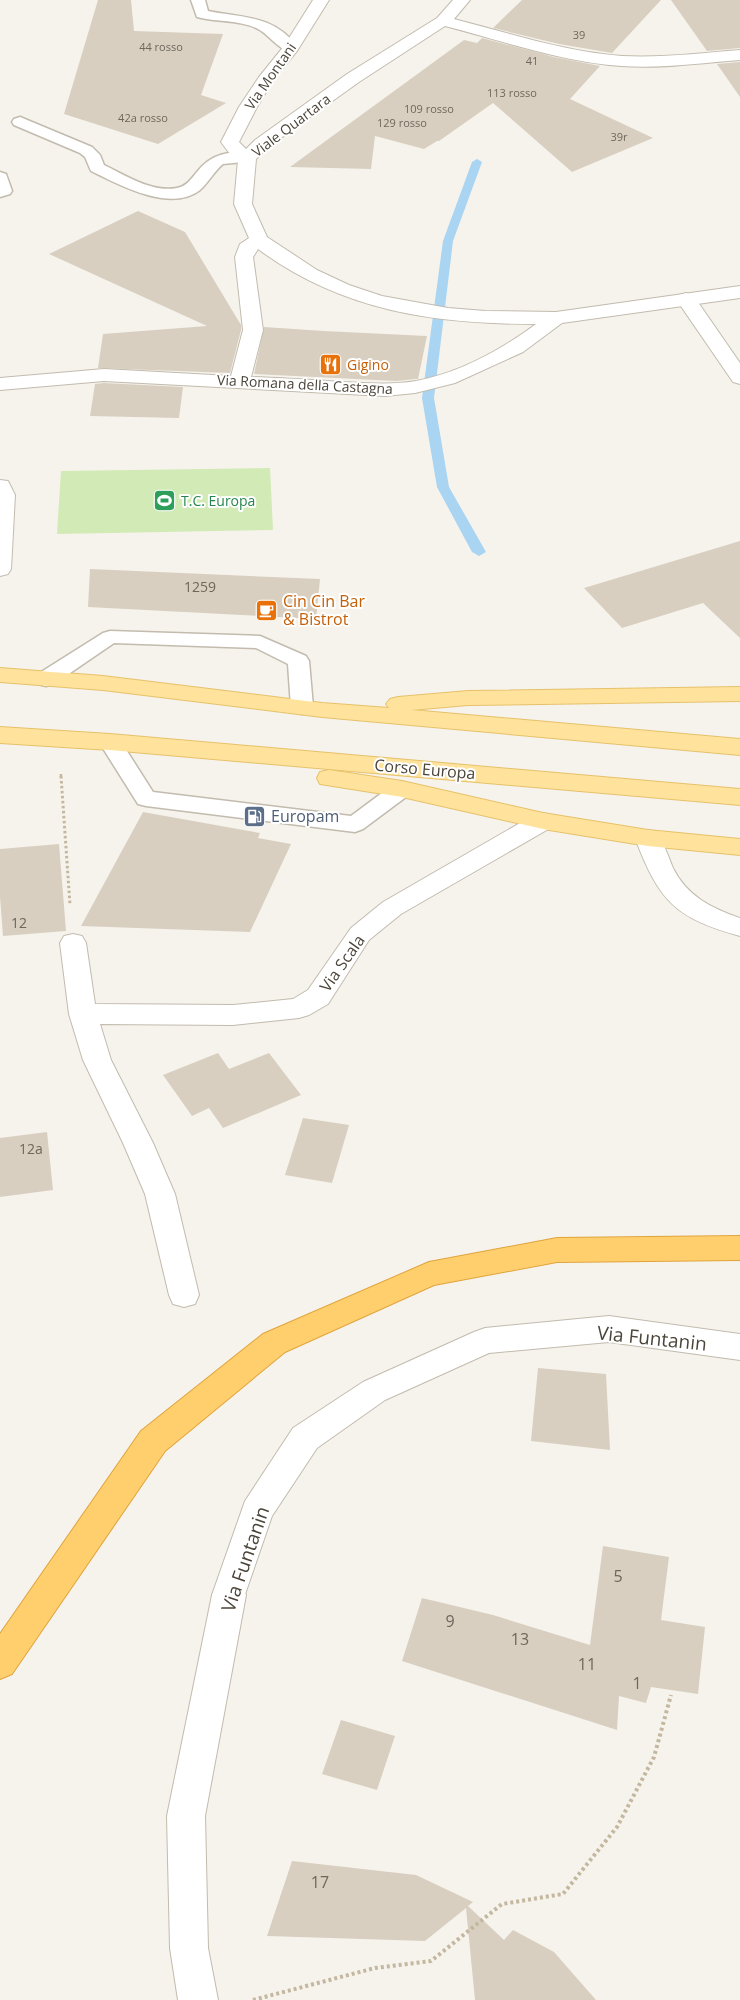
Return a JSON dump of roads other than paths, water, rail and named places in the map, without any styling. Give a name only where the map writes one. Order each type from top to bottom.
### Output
[{"type":"highway","points":[[0,1663],[153,1441],[274,1343],[428,1274],[557,1250],[740,1248]]},
{"type":"main road","points":[[0,675],[102,683],[312,709],[740,747]]},
{"type":"main road","points":[[312,709],[468,698],[740,694]]},
{"type":"main road","name":"Corso Europa","points":[[0,735],[110,742],[740,797]]},
{"type":"main road","points":[[110,742],[402,789],[543,821],[648,838],[740,847]]},
{"type":"street","name":"Via Montani","points":[[247,158],[236,150],[230,142],[248,106],[267,77],[291,48],[321,0]]},
{"type":"street","name":"Viale Quartara","points":[[462,0],[443,21],[353,78],[261,144],[247,158],[243,205],[259,239],[296,267],[312,276],[386,303],[456,314],[518,318],[556,318]]},
{"type":"street","points":[[443,21],[578,56],[614,60],[657,61],[740,55]]},
{"type":"street","points":[[240,381],[253,330],[244,257],[247,248],[259,239]]},
{"type":"street","name":"Via Romana della Castagna","points":[[0,384],[104,374],[385,390],[415,387],[448,379],[516,348],[556,318],[740,292]]},
{"type":"street","points":[[686,299],[740,378]]},
{"type":"street","points":[[0,486],[4,495],[0,569]]},
{"type":"street","name":"Via Scala","points":[[83,1014],[233,1015],[299,1008],[318,997],[360,934],[392,908],[543,821]]},
{"type":"street","points":[[648,838],[660,868],[680,899],[714,919],[740,927]]},
{"type":"street","points":[[73,943],[83,1014],[97,1060],[138,1143],[160,1194],[184,1295]]},
{"type":"street","name":"Via Funtanin","points":[[198,2000],[190,1948],[186,1816],[229,1596],[258,1511],[305,1438],[374,1391],[485,1341],[608,1330],[740,1348]]},
{"type":"lane","points":[[198,0],[202,14],[214,18],[259,24],[275,33],[291,48]]},
{"type":"lane","points":[[20,122],[86,150],[92,156],[97,168],[157,192],[168,194],[185,191],[194,186],[214,162],[223,158],[247,158]]},
{"type":"lane","points":[[0,177],[4,191],[0,192]]},
{"type":"lane","points":[[46,679],[110,637],[260,642],[298,661],[312,709]]},
{"type":"lane","name":"Corso Europa","points":[[110,742],[146,799],[355,824],[402,789]]},
{"type":"waterway","points":[[477,162],[448,241],[428,398],[443,487],[479,552]]},
{"type":"place","name":"Gigino","points":[[331,364]]},
{"type":"place","name":"T.C. Europa","points":[[165,500]]},
{"type":"place","name":"Cin Cin Bar & Bistrot","points":[[267,610]]},
{"type":"place","name":"Europam","points":[[255,816]]}]
